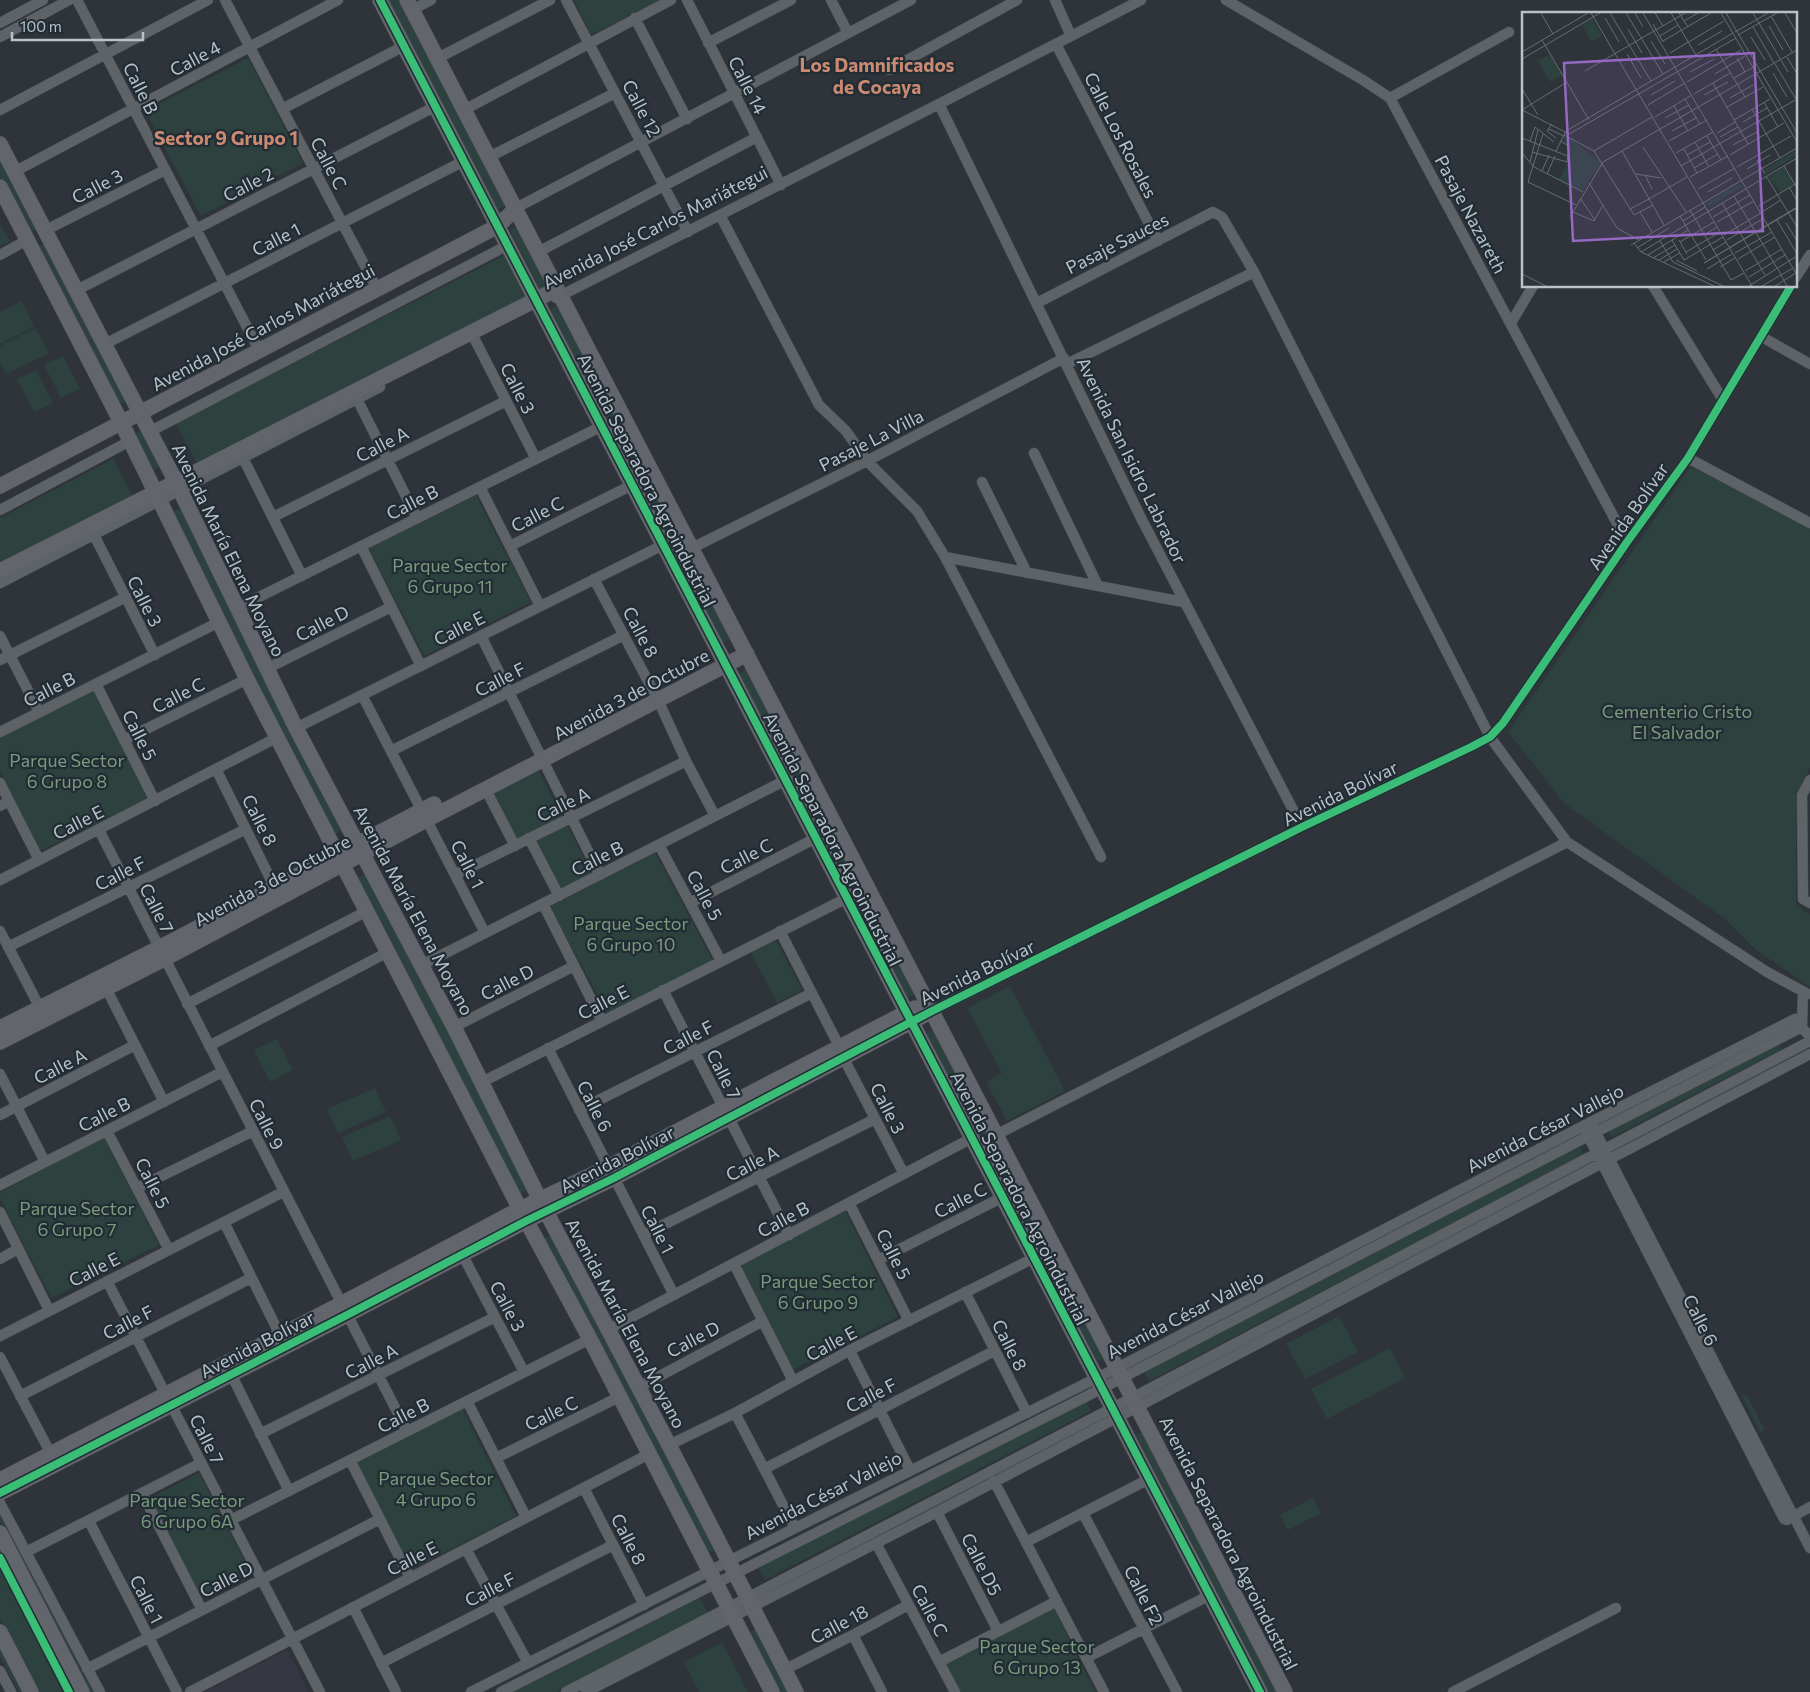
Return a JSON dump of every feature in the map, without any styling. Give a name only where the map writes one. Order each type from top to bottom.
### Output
[{"type":"street","points":[[0,23],[43,0]]},
{"type":"street","points":[[0,37],[69,0]]},
{"type":"street","name":"Calle B","points":[[77,0],[259,350]]},
{"type":"street","points":[[0,110],[208,0]]},
{"type":"street","name":"Calle C","points":[[224,0],[377,289]]},
{"type":"street","name":"Calle 4","points":[[14,172],[338,0]]},
{"type":"street","name":"Avenida Separadora Agroindustrial","points":[[380,0],[1260,1692]]},
{"type":"street","points":[[410,5],[431,0]]},
{"type":"street","points":[[438,58],[550,0]]},
{"type":"street","name":"Calle 12","points":[[566,0],[688,232]]},
{"type":"street","points":[[464,110],[671,0]]},
{"type":"street","name":"Calle 14","points":[[687,0],[781,185]]},
{"type":"street","points":[[708,43],[790,0]]},
{"type":"street","points":[[831,0],[848,34]]},
{"type":"street","name":"Avenida José Carlos Mariátegui","points":[[0,486],[498,226],[516,208],[911,0]]},
{"type":"street","points":[[889,70],[1017,0]]},
{"type":"street","points":[[1055,0],[1071,36]]},
{"type":"street","name":"Avenida José Carlos Mariátegui","points":[[0,571],[158,496],[559,292],[688,232],[1140,0]]},
{"type":"street","name":"Pasaje Nazareth","points":[[1226,0],[1363,80],[1390,98],[1627,542]]},
{"type":"street","name":"Avenida Separadora Agroindustrial","points":[[410,5],[1285,1692]]},
{"type":"street","points":[[635,18],[687,119]]},
{"type":"street","points":[[1390,98],[1509,32]]},
{"type":"street","name":"Calle Los Rosales","points":[[1056,44],[1158,241]]},
{"type":"street","points":[[282,109],[404,46]]},
{"type":"street","points":[[489,157],[615,93]]},
{"type":"street","name":"Avenida San Isidro Labrador","points":[[939,104],[1183,602],[1302,828]]},
{"type":"street","name":"Calle 2","points":[[75,290],[436,106]]},
{"type":"street","points":[[538,252],[756,137]]},
{"type":"street","name":"Avenida María Elena Moyano","points":[[0,144],[178,486],[296,728],[422,965],[543,1206],[670,1444],[796,1692]]},
{"type":"street","name":"Calle 1","points":[[103,345],[464,161]]},
{"type":"street","name":"Calle 3","points":[[44,231],[165,170]]},
{"type":"street","points":[[0,187],[121,422],[247,679],[523,1215],[590,1339],[772,1692]]},
{"type":"street","name":"Pasaje Sauces","points":[[1037,303],[1212,212],[1222,217],[1254,272]]},
{"type":"street","points":[[720,215],[819,405],[846,431],[867,461],[917,511],[944,557],[1101,857]]},
{"type":"street","points":[[0,255],[27,240]]},
{"type":"street","points":[[149,432],[508,245]]},
{"type":"street","points":[[1798,273],[1810,255]]},
{"type":"street","points":[[1254,272],[1490,737],[1567,842],[1767,972],[1807,993],[1799,1023],[1810,1037]]},
{"type":"street","name":"Pasaje La Villa","points":[[692,548],[1065,361],[1254,272]]},
{"type":"street","points":[[1511,323],[1532,288]]},
{"type":"street","points":[[1654,288],[1723,400]]},
{"type":"street","name":"Avenida Bolívar","points":[[0,1480],[51,1454],[168,1400],[231,1374],[344,1310],[523,1215],[611,1173],[909,1017],[1490,737],[1503,724],[1627,542],[1688,458],[1790,288]]},
{"type":"street","name":"Avenida José Carlos Mariátegui","points":[[178,486],[243,458],[357,399],[472,335]]},
{"type":"street","name":"Calle 3","points":[[472,335],[536,458]]},
{"type":"street","points":[[1762,337],[1810,364]]},
{"type":"street","points":[[357,399],[417,518]]},
{"type":"street","name":"Calle A","points":[[273,517],[506,401]]},
{"type":"street","name":"Calle B","points":[[237,608],[602,426]]},
{"type":"street","points":[[0,510],[130,441]]},
{"type":"street","points":[[1034,454],[1098,586]]},
{"type":"street","points":[[243,458],[302,576]]},
{"type":"street","points":[[1688,458],[1810,524]]},
{"type":"street","points":[[982,482],[1027,573]]},
{"type":"street","name":"Calle C","points":[[510,546],[632,485]]},
{"type":"street","points":[[480,487],[540,606]]},
{"type":"street","name":"Avenida José Carlos Mariátegui","points":[[0,583],[94,535],[158,496]]},
{"type":"street","name":"Calle 3","points":[[94,535],[154,654]]},
{"type":"street","name":"Calle E","points":[[296,728],[664,545]]},
{"type":"street","points":[[361,546],[421,666]]},
{"type":"street","points":[[944,557],[1183,602]]},
{"type":"street","name":"Calle 8","points":[[594,579],[656,696]]},
{"type":"street","points":[[5,658],[126,598]]},
{"type":"street","name":"Calle D","points":[[266,669],[391,607]]},
{"type":"street","name":"Calle B","points":[[0,732],[219,622]]},
{"type":"street","name":"Calle F","points":[[391,751],[624,635]]},
{"type":"street","points":[[0,636],[5,658],[39,712]]},
{"type":"street","points":[[481,636],[600,875]]},
{"type":"street","name":"Avenida 3 de Octubre","points":[[0,1028],[161,954],[360,848],[745,650]]},
{"type":"street","name":"Calle C","points":[[124,740],[247,679]]},
{"type":"street","name":"Calle 5","points":[[96,684],[155,801]]},
{"type":"street","points":[[362,695],[424,815]]},
{"type":"street","points":[[656,696],[686,761],[715,816]]},
{"type":"street","name":"Calle E","points":[[0,880],[278,737]]},
{"type":"street","name":"Avenida 3 de Octubre","points":[[424,815],[486,790],[541,756]]},
{"type":"street","name":"Calle A","points":[[455,875],[686,761]]},
{"type":"street","name":"Calle 8","points":[[216,769],[274,886]]},
{"type":"street","name":"Calle B","points":[[422,965],[786,780]]},
{"type":"street","points":[[1810,780],[1806,797],[1806,854],[1803,899],[1810,903]]},
{"type":"street","points":[[0,782],[5,804],[39,860]]},
{"type":"street","points":[[486,790],[515,846]]},
{"type":"street","name":"Calle 1","points":[[424,815],[485,933]]},
{"type":"street","name":"Calle F","points":[[8,947],[246,828]]},
{"type":"street","name":"Calle 7","points":[[99,830],[161,954]]},
{"type":"street","points":[[529,838],[559,896]]},
{"type":"street","name":"Calle C","points":[[690,903],[816,838]]},
{"type":"street","points":[[996,1135],[1567,842]]},
{"type":"street","name":"Calle 5","points":[[659,845],[721,961]]},
{"type":"street","name":"Avenida 3 de Octubre","points":[[0,1042],[106,988],[274,886],[340,859]]},
{"type":"street","name":"Calle E","points":[[482,1082],[847,898]]},
{"type":"street","points":[[543,904],[602,1021]]},
{"type":"street","points":[[187,1004],[367,911]]},
{"type":"street","points":[[0,931],[40,1008]]},
{"type":"street","points":[[780,931],[841,1052]]},
{"type":"street","points":[[209,1046],[388,952]]},
{"type":"street","name":"Calle 9","points":[[161,954],[344,1310]]},
{"type":"street","name":"Calle D","points":[[454,1027],[574,966]]},
{"type":"street","points":[[106,988],[164,1102]]},
{"type":"street","name":"Calle 7","points":[[663,990],[726,1113]]},
{"type":"street","name":"Calle F","points":[[579,1110],[812,993]]},
{"type":"street","name":"Avenida César Vallejo","points":[[1120,1373],[1587,1124],[1799,1023]]},
{"type":"street","name":"Avenida César Vallejo","points":[[501,1692],[713,1577],[1592,1134],[1799,1023]]},
{"type":"street","points":[[586,1692],[750,1602],[1603,1156],[1810,1041]]},
{"type":"street","name":"Calle A","points":[[0,1115],[135,1045]]},
{"type":"street","name":"Calle 6","points":[[548,1048],[611,1173]]},
{"type":"street","name":"Calle 3","points":[[841,1052],[904,1174]]},
{"type":"street","points":[[1603,1156],[1810,1054]]},
{"type":"street","name":"Calle B","points":[[0,1185],[222,1072]]},
{"type":"street","points":[[0,1074],[45,1162]]},
{"type":"street","points":[[726,1113],[789,1235]]},
{"type":"street","name":"Calle A","points":[[643,1235],[875,1119]]},
{"type":"street","name":"Calle 6","points":[[1587,1124],[1761,1462],[1794,1516],[1810,1548]]},
{"type":"street","name":"Calle 5","points":[[107,1130],[169,1250]]},
{"type":"street","points":[[137,1188],[252,1131]]},
{"type":"street","name":"Calle B","points":[[609,1329],[972,1138]]},
{"type":"street","name":"Calle 1","points":[[611,1173],[674,1295]]},
{"type":"street","name":"Calle E","points":[[0,1336],[284,1192]]},
{"type":"street","name":"Calle C","points":[[878,1260],[1003,1197]]},
{"type":"street","name":"Calle 5","points":[[849,1203],[909,1321]]},
{"type":"street","points":[[0,1212],[49,1310]]},
{"type":"street","name":"Avenida Bolívar","points":[[0,1493],[280,1336],[344,1310],[462,1254],[523,1215]]},
{"type":"street","points":[[224,1222],[280,1336]]},
{"type":"street","points":[[0,1259],[18,1249]]},
{"type":"street","name":"Calle 3","points":[[462,1254],[524,1372]]},
{"type":"street","name":"Calle E","points":[[670,1444],[850,1350],[1034,1258]]},
{"type":"street","points":[[734,1264],[793,1381]]},
{"type":"street","name":"Calle F","points":[[20,1396],[251,1278]]},
{"type":"street","name":"Calle 7","points":[[106,1282],[320,1692]]},
{"type":"street","name":"Calle 8","points":[[965,1292],[1027,1413]]},
{"type":"street","points":[[344,1310],[406,1432]]},
{"type":"street","name":"Calle A","points":[[260,1434],[495,1317]]},
{"type":"street","name":"Calle D","points":[[639,1387],[763,1321]]},
{"type":"street","name":"Calle B","points":[[231,1520],[590,1339]]},
{"type":"street","points":[[850,1350],[910,1470]]},
{"type":"street","name":"Calle F","points":[[764,1470],[994,1351]]},
{"type":"street","points":[[0,1357],[51,1454]]},
{"type":"street","points":[[231,1374],[289,1491]]},
{"type":"street","name":"Avenida César Vallejo","points":[[471,1692],[644,1605],[733,1567],[795,1528],[910,1470],[1027,1413],[1100,1383]]},
{"type":"street","name":"Calle C","points":[[496,1458],[619,1397]]},
{"type":"street","points":[[467,1401],[526,1517]]},
{"type":"street","points":[[734,1412],[795,1528]]},
{"type":"street","points":[[750,1602],[937,1512],[1115,1412]]},
{"type":"street","name":"Calle E","points":[[190,1692],[649,1454]]},
{"type":"street","points":[[350,1460],[410,1578]]},
{"type":"street","points":[[26,1552],[202,1464]]},
{"type":"street","points":[[1026,1542],[1149,1479]]},
{"type":"street","points":[[994,1481],[1104,1692]]},
{"type":"street","name":"Calle 8","points":[[584,1488],[644,1605]]},
{"type":"street","points":[[142,1494],[202,1610]]},
{"type":"street","points":[[0,1503],[100,1692]]},
{"type":"street","points":[[1794,1516],[1810,1507]]},
{"type":"street","name":"Calle D5","points":[[937,1512],[998,1631]]},
{"type":"street","name":"Calle F2","points":[[1083,1513],[1177,1692]]},
{"type":"street","name":"Calle D","points":[[87,1669],[380,1518]]},
{"type":"street","name":"Calle 1","points":[[89,1520],[177,1692]]},
{"type":"street","points":[[0,1533],[82,1692]]},
{"type":"street","name":"Calle C","points":[[876,1543],[955,1692]]},
{"type":"street","name":"Calle F","points":[[381,1663],[613,1545]]},
{"type":"street","points":[[466,1549],[528,1663]]},
{"type":"street","points":[[1086,1658],[1210,1595]]},
{"type":"street","points":[[939,1662],[1057,1601]]},
{"type":"street","name":"Calle 18","points":[[784,1670],[908,1605]]},
{"type":"street","points":[[353,1608],[396,1692]]},
{"type":"street","points":[[1453,1692],[1616,1608]]},
{"type":"street","points":[[566,1692],[732,1612]]},
{"type":"street","points":[[0,1632],[31,1692]]},
{"type":"street","points":[[853,1635],[882,1692]]},
{"type":"street","points":[[0,1670],[11,1692]]},
{"type":"shaded area","points":[[287,1650],[308,1692],[204,1692]]},
{"type":"green space","points":[[388,0],[400,0],[507,205],[498,209]]},
{"type":"green space","points":[[574,0],[660,0],[591,35]]},
{"type":"green space","points":[[248,58],[303,163],[201,216],[145,111]]},
{"type":"green space","points":[[0,155],[37,226],[30,233],[0,180]]},
{"type":"green space","points":[[0,223],[10,241],[0,246]]},
{"type":"green space","points":[[518,226],[549,285],[540,289],[510,231]]},
{"type":"green space","points":[[43,244],[47,246],[129,401],[118,406],[37,250]]},
{"type":"green space","points":[[505,255],[527,296],[197,464],[176,423]]},
{"type":"green space","points":[[22,301],[34,327],[0,344],[0,312]]},
{"type":"green space","points":[[559,305],[730,639],[720,644],[549,309]]},
{"type":"green space","points":[[36,328],[49,353],[6,374],[0,362],[0,346]]},
{"type":"green space","points":[[63,356],[80,389],[61,398],[44,365]]},
{"type":"green space","points":[[36,370],[53,403],[34,412],[17,379]]},
{"type":"green space","points":[[144,429],[162,466],[150,472],[132,435]]},
{"type":"green space","points":[[113,459],[132,495],[0,563],[0,518]]},
{"type":"green space","name":"Cementerio Cristo El Salvador","points":[[1699,467],[1810,526],[1810,768],[1796,793],[1796,905],[1810,915],[1810,987],[1755,949],[1725,919],[1564,803],[1508,732],[1689,469]]},
{"type":"green space","name":"Parque Sector 6 Grupo 11","points":[[476,495],[531,602],[424,656],[369,548]]},
{"type":"green space","points":[[183,507],[345,829],[335,834],[171,513]]},
{"type":"green space","points":[[747,669],[915,994],[907,998],[738,674]]},
{"type":"green space","name":"Parque Sector 6 Grupo 8","points":[[94,689],[149,798],[40,851],[0,770],[0,736]]},
{"type":"green space","points":[[537,768],[563,817],[516,841],[490,791]]},
{"type":"green space","points":[[567,825],[593,875],[562,891],[536,840]]},
{"type":"green space","name":"Parque Sector 6 Grupo 10","points":[[655,852],[713,961],[608,1015],[550,907]]},
{"type":"green space","points":[[368,873],[530,1189],[520,1194],[357,878]]},
{"type":"green space","points":[[775,938],[802,990],[777,1003],[750,951]]},
{"type":"green space","points":[[1010,986],[1065,1091],[1007,1121],[986,1082],[1002,1073],[967,1008]]},
{"type":"green space","points":[[935,1029],[1105,1357],[1096,1362],[926,1033]]},
{"type":"green space","points":[[277,1039],[293,1070],[270,1082],[254,1050]]},
{"type":"green space","points":[[1778,1043],[1782,1049],[1612,1137],[1609,1131]]},
{"type":"green space","points":[[375,1088],[386,1112],[338,1133],[327,1109]]},
{"type":"green space","points":[[390,1116],[401,1140],[353,1161],[342,1137]]},
{"type":"green space","name":"Parque Sector 6 Grupo 7","points":[[104,1137],[159,1245],[51,1298],[0,1198],[0,1192]]},
{"type":"green space","points":[[1579,1144],[1584,1155],[1149,1381],[1143,1370]]},
{"type":"green space","name":"Parque Sector 6 Grupo 9","points":[[845,1211],[898,1317],[792,1370],[739,1266]]},
{"type":"green space","points":[[553,1234],[716,1550],[705,1555],[542,1239]]},
{"type":"green space","points":[[1339,1316],[1358,1352],[1305,1379],[1286,1344]]},
{"type":"green space","points":[[1390,1348],[1405,1378],[1327,1419],[1311,1389]]},
{"type":"green space","points":[[1741,1394],[1747,1395],[1765,1430],[1760,1432]]},
{"type":"green space","points":[[1084,1397],[1091,1411],[765,1580],[757,1566]]},
{"type":"green space","name":"Parque Sector 4 Grupo 6","points":[[462,1408],[516,1516],[410,1570],[355,1462]]},
{"type":"green space","points":[[1144,1431],[1279,1692],[1269,1692],[1136,1435]]},
{"type":"green space","name":"Parque Sector 6 Grupo 6A","points":[[199,1473],[250,1571],[201,1597],[150,1498]]},
{"type":"green space","points":[[1313,1498],[1321,1513],[1288,1530],[1280,1515]]},
{"type":"green space","points":[[0,1513],[94,1692],[89,1692],[0,1521]]},
{"type":"green space","points":[[0,1546],[76,1692],[38,1692],[0,1620]]},
{"type":"green space","points":[[697,1592],[708,1613],[556,1692],[505,1692]]},
{"type":"green space","name":"Parque Sector 6 Grupo 13","points":[[1054,1608],[1095,1692],[959,1692],[946,1664]]},
{"type":"green space","points":[[758,1627],[792,1692],[779,1692],[748,1633]]},
{"type":"green space","points":[[0,1641],[27,1692],[19,1692],[0,1657]]},
{"type":"green space","points":[[722,1642],[748,1692],[699,1692],[684,1662]]},
{"type":"cycle path","points":[[380,0],[1260,1692]]},
{"type":"cycle path","points":[[0,1493],[526,1221],[614,1178],[932,1011],[1302,827],[1490,737],[1503,723],[1627,542],[1688,458],[1790,288]]},
{"type":"cycle path","points":[[0,1558],[69,1692]]},
{"type":"district","name":"Los Damnificados de Cocaya","points":[[877,75]]},
{"type":"district","name":"Sector 9 Grupo 1","points":[[226,137]]}]
